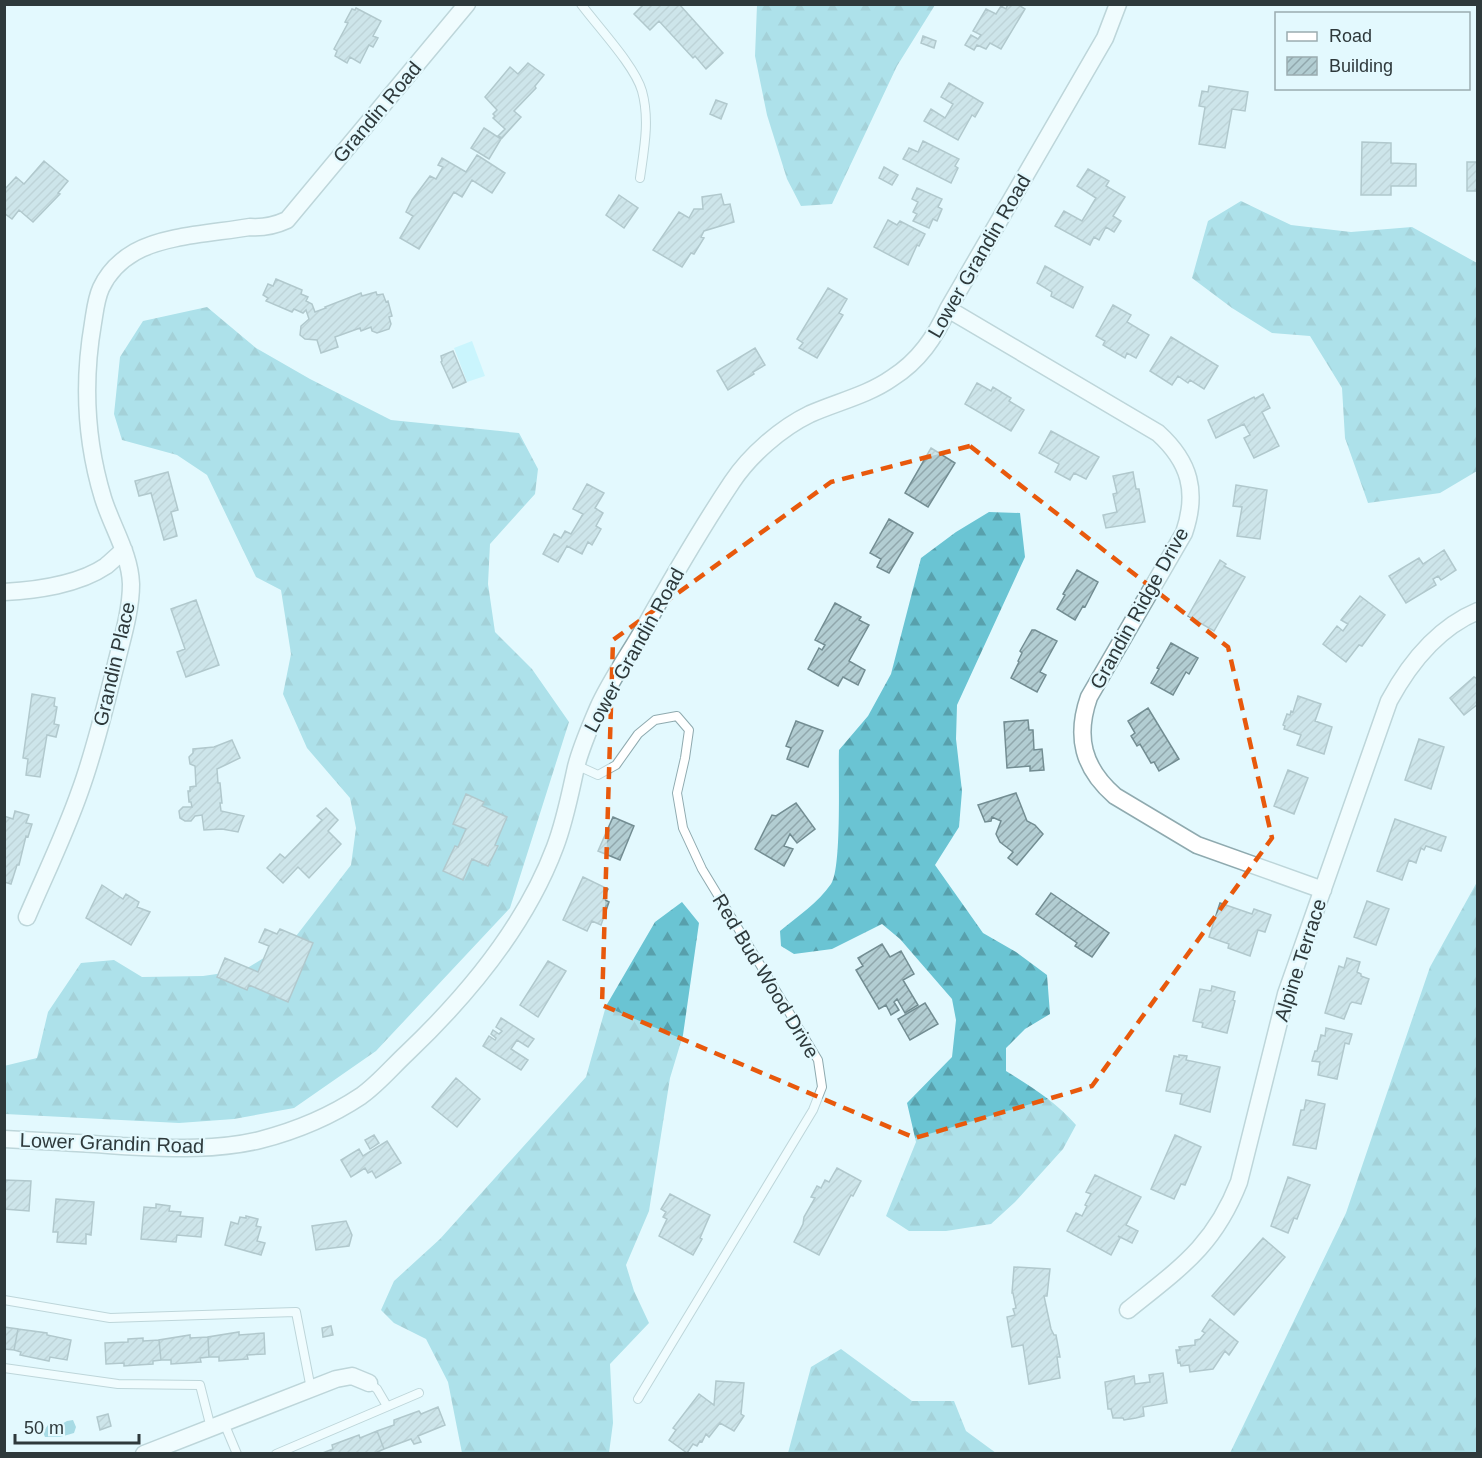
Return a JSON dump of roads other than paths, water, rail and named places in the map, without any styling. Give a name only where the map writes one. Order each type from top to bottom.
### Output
[{"type":"street","name":"Grandin Road","points":[[287,220],[466,4]]},
{"type":"street","name":"Lower Grandin Road","points":[[4,1139],[183,1149],[221,1147],[258,1140],[294,1129],[329,1114],[362,1095],[423,1038],[464,993],[507,940],[523,914],[556,846],[569,802],[576,765],[600,705],[685,556],[735,478],[756,454],[806,416],[889,381],[908,367],[931,340],[1105,38],[1118,4]]},
{"type":"street","name":"Grandin Place","points":[[27,917],[80,792],[99,731],[129,608],[131,584],[129,567],[103,498],[94,460],[89,420],[87,381],[90,342],[96,303],[101,288],[120,263],[146,246],[161,241],[250,227],[275,226],[287,220]]},
{"type":"street","name":"Grandin Ridge Drive","points":[[948,309],[1158,433],[1175,450],[1187,471],[1192,502],[1184,533],[1089,697],[1084,712],[1083,743],[1094,773],[1103,786],[1115,796],[1197,845],[1323,890]]},
{"type":"street","points":[[4,592],[56,585],[84,577],[105,566],[124,550]]},
{"type":"street","name":"Alpine Terrace","points":[[1128,1310],[1191,1258],[1213,1232],[1231,1203],[1239,1182],[1286,994],[1389,701],[1400,681],[1429,645],[1446,630],[1478,612]]},
{"type":"street","points":[[144,1454],[336,1379],[352,1376],[369,1383]]},
{"type":"lane","points":[[581,4],[630,68],[642,90],[647,130],[640,178]]},
{"type":"lane","name":"Red Bud Wood Drive","points":[[576,765],[598,775],[616,765],[638,734],[655,720],[677,716],[689,730],[677,793],[683,828],[702,869],[818,1060],[822,1087],[813,1110],[638,1398]]},
{"type":"lane","points":[[4,1300],[110,1318],[296,1312],[312,1389]]},
{"type":"lane","points":[[4,1368],[118,1384],[200,1385],[218,1426],[237,1454]]},
{"type":"lane","points":[[369,1383],[377,1389],[387,1406]]},
{"type":"lane","points":[[276,1454],[419,1393]]}]
